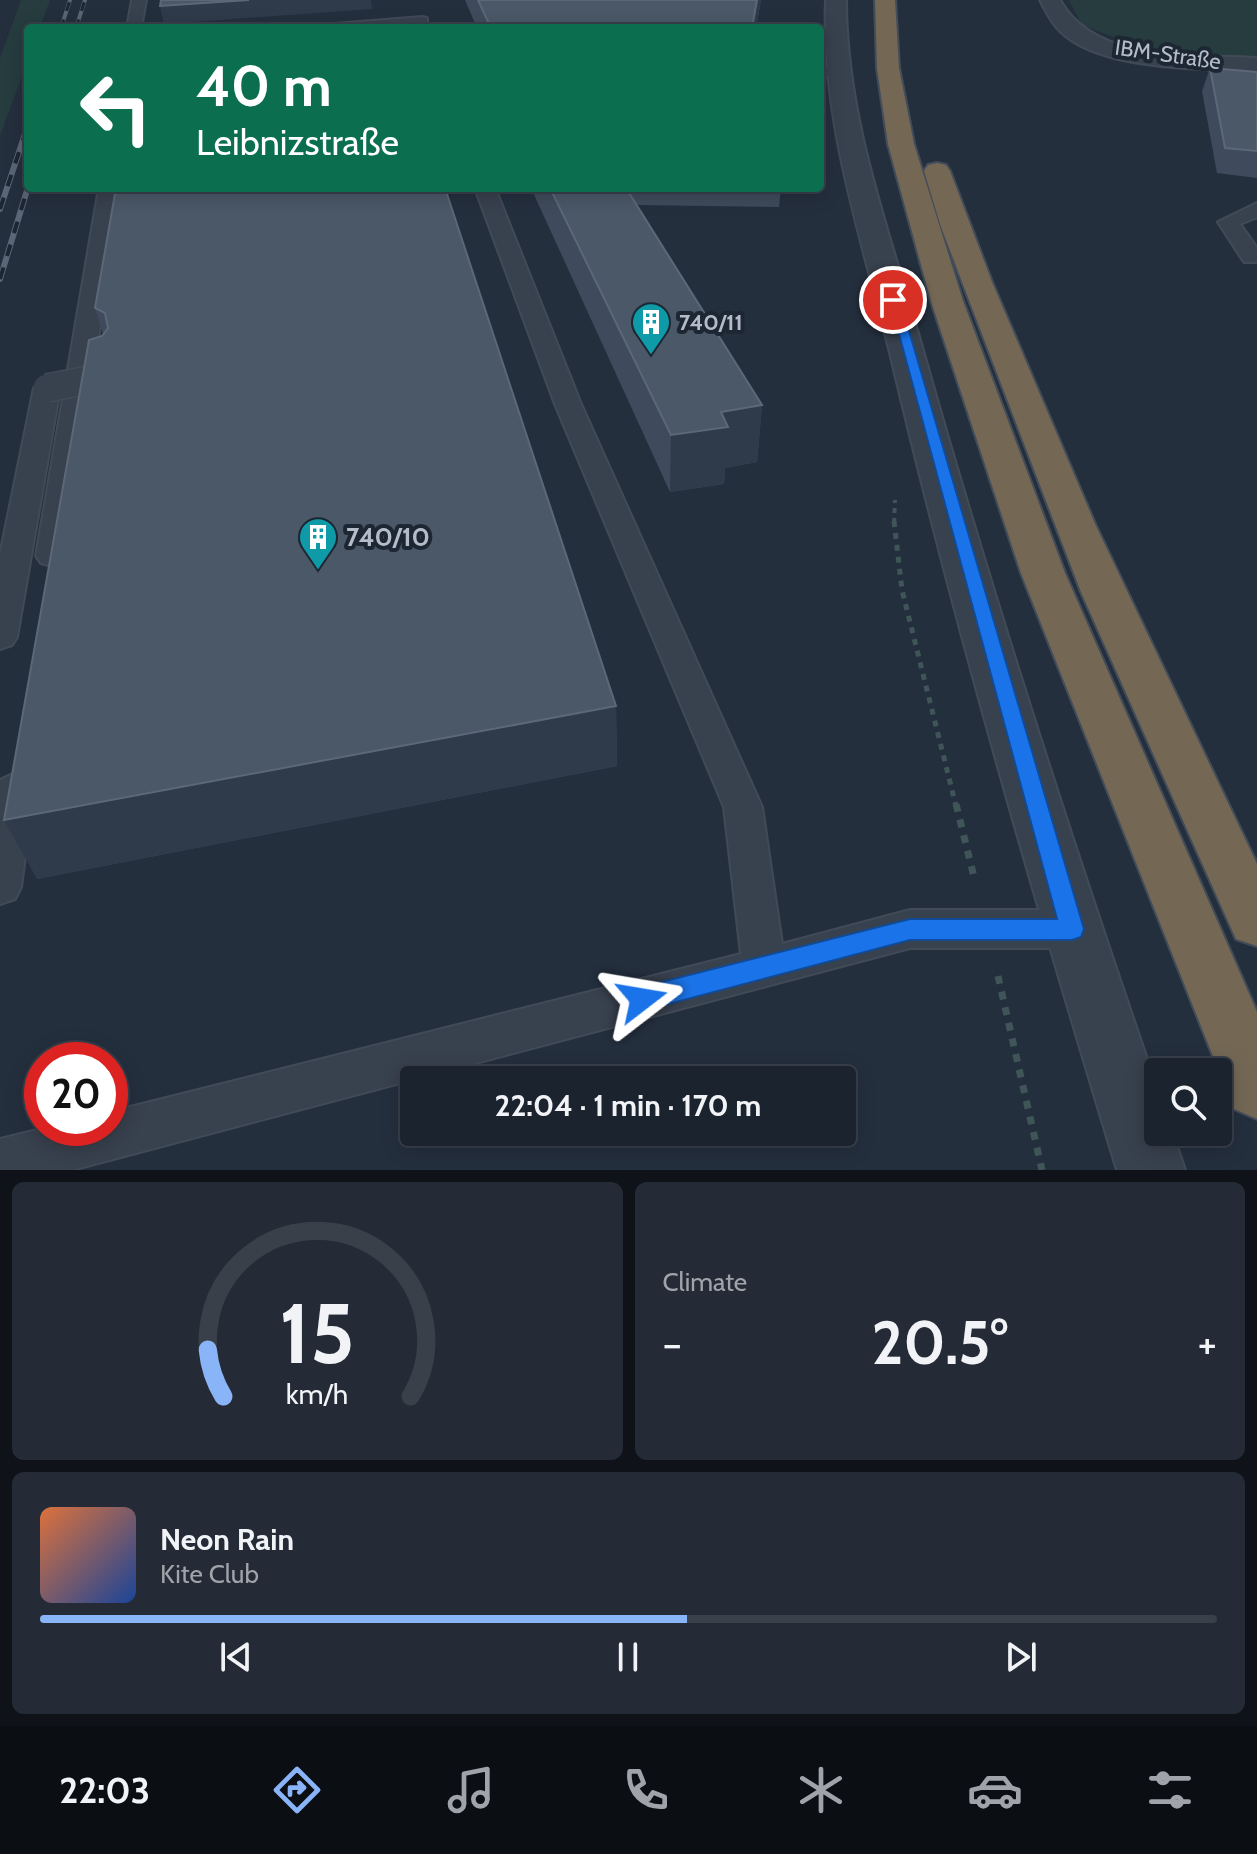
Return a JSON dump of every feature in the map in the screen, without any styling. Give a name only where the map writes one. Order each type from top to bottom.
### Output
[{"type":"highway","points":[[885,0],[888,68],[901,144],[947,301],[1043,573],[1257,1087]]},
{"type":"highway","points":[[904,0],[909,49]]},
{"type":"highway","points":[[915,90],[952,220],[1088,565],[1181,769],[1257,921]]},
{"type":"street","points":[[836,0],[829,72],[1052,866],[1151,1170]]},
{"type":"street","name":"IBM-Straße","points":[[1050,0],[1072,31],[1096,44],[1173,58],[1257,65]]},
{"type":"lane","points":[[135,24],[139,0]]},
{"type":"lane","points":[[414,0],[424,24]]},
{"type":"lane","points":[[46,592],[108,192]]},
{"type":"lane","points":[[487,192],[568,404],[743,807],[764,968]]},
{"type":"lane","points":[[1252,257],[1228,222],[1257,209]]},
{"type":"lane","points":[[0,637],[47,388],[109,376]]},
{"type":"lane","points":[[0,887],[19,763]]},
{"type":"lane","points":[[0,1164],[910,929],[1072,929]]},
{"type":"path","points":[[898,486],[894,538],[902,590],[987,930],[1042,1170]]},
{"type":"green space","points":[[21,0],[50,0],[41,24],[24,24],[24,71],[0,136],[0,58]]},
{"type":"green space","points":[[1069,0],[1257,0],[1257,59],[1143,48],[1082,25]]},
{"type":"building","points":[[161,0],[249,0],[160,6]]},
{"type":"building","points":[[478,0],[757,0],[753,24],[489,24]]},
{"type":"building","points":[[1210,68],[1257,72],[1257,151],[1225,148]]},
{"type":"building","name":"740/10","points":[[115,192],[446,192],[616,706],[4,820],[89,340],[102,336],[108,328],[105,313],[95,308]]},
{"type":"building","points":[[552,192],[629,192],[762,405],[721,412],[728,427],[671,435]]},
{"type":"railway","points":[[62,24],[70,0]]},
{"type":"railway","points":[[77,24],[85,0]]},
{"type":"railway","points":[[0,209],[24,137]]},
{"type":"railway","points":[[0,279],[26,192]]},
{"type":"place","name":"740/11","points":[[651,356]]},
{"type":"place","name":"740/10","points":[[318,571]]},
{"type":"route","points":[[642,999],[910,929],[1072,929],[1043,837],[893,300]]}]
